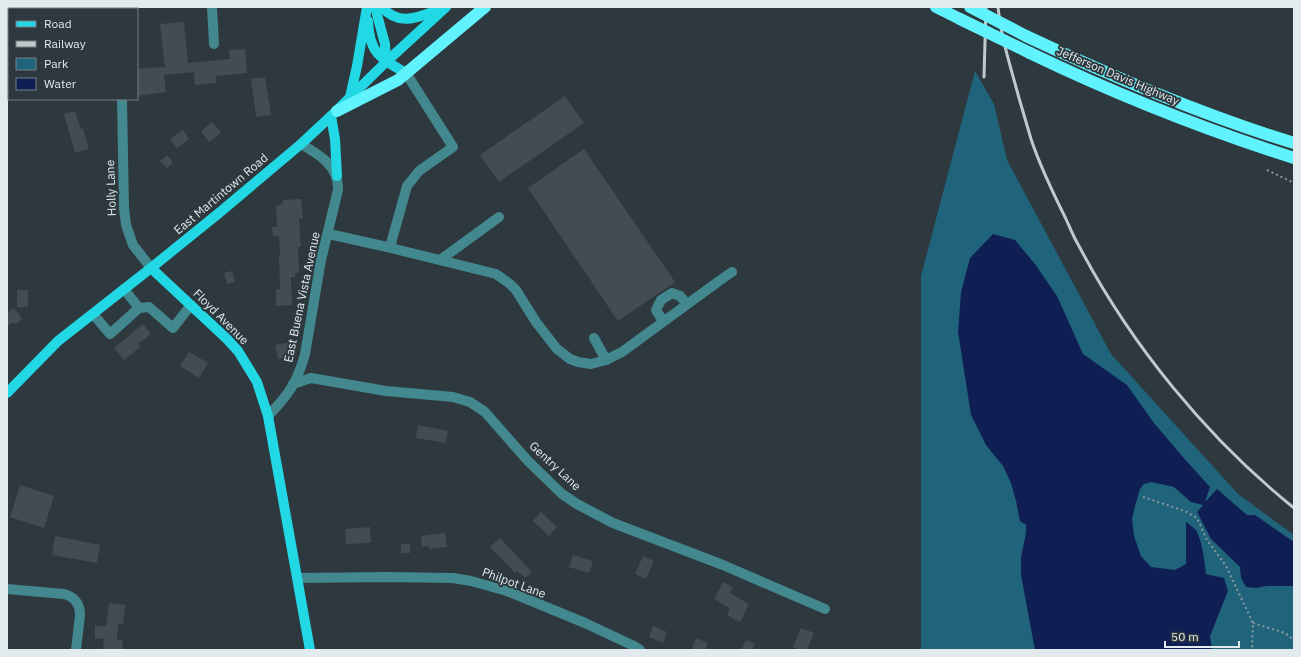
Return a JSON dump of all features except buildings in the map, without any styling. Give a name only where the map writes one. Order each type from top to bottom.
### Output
[{"type":"highway","points":[[334,114],[398,80],[486,7]]},
{"type":"highway","name":"Jefferson Davis Highway","points":[[936,7],[1084,79],[1169,114],[1255,146],[1294,158]]},
{"type":"highway","name":"Jefferson Davis Highway","points":[[970,7],[1085,64],[1152,92],[1294,143]]},
{"type":"main road","points":[[368,7],[369,30],[375,52],[386,62],[406,73]]},
{"type":"main road","points":[[350,98],[368,7]]},
{"type":"main road","points":[[375,7],[385,44],[386,62]]},
{"type":"main road","points":[[382,7],[396,17],[409,20],[446,7]]},
{"type":"main road","name":"East Martintown Road","points":[[7,393],[58,341],[219,213],[301,144],[334,114],[386,62],[446,7]]},
{"type":"main road","points":[[334,114],[337,176]]},
{"type":"main road","name":"Floyd Avenue","points":[[151,268],[227,339],[241,356],[257,382],[268,416]]},
{"type":"main road","points":[[268,416],[310,650]]},
{"type":"street","points":[[212,7],[214,44]]},
{"type":"street","points":[[390,247],[407,186],[419,171],[453,147],[406,73]]},
{"type":"street","name":"Holly Lane","points":[[122,100],[124,208],[126,224],[132,245],[151,268]]},
{"type":"street","points":[[301,144],[318,154],[327,162],[337,176]]},
{"type":"street","name":"East Buena Vista Avenue","points":[[268,416],[284,400],[297,378],[304,354],[321,260],[329,234],[338,190],[337,176]]},
{"type":"street","points":[[440,260],[499,217]]},
{"type":"street","points":[[329,234],[390,247],[487,272],[503,278],[516,290],[551,343],[563,355],[578,362],[587,364],[606,360],[622,352],[732,272]]},
{"type":"street","points":[[124,289],[139,308]]},
{"type":"street","points":[[663,321],[656,310],[661,300],[672,293],[680,296],[687,304]]},
{"type":"street","points":[[93,314],[110,334],[139,308],[149,307],[174,328],[191,305]]},
{"type":"street","points":[[594,338],[606,360]]},
{"type":"street","name":"Gentry Lane","points":[[293,384],[312,378],[386,391],[453,397],[470,402],[485,412],[545,478],[562,494],[577,504],[613,523],[723,566],[824,609]]},
{"type":"street","name":"Philpot Lane","points":[[298,578],[446,578],[471,581],[507,591],[585,623],[640,650]]},
{"type":"street","points":[[7,589],[64,594],[74,599],[80,609],[76,650]]},
{"type":"path","points":[[1267,170],[1294,183]]},
{"type":"path","points":[[1143,497],[1185,511],[1197,518],[1207,540],[1226,566],[1254,623],[1252,650]]},
{"type":"path","points":[[1254,623],[1285,633],[1294,640]]},
{"type":"green space","points":[[975,71],[994,104],[1007,160],[1111,354],[1238,494],[1294,535],[1294,650],[921,650],[921,276]]},
{"type":"water","points":[[993,234],[1015,240],[1035,264],[1057,296],[1083,354],[1127,385],[1154,423],[1210,487],[1205,502],[1217,489],[1247,515],[1255,515],[1294,542],[1294,586],[1267,586],[1256,588],[1246,587],[1241,578],[1240,567],[1211,539],[1197,512],[1203,505],[1191,502],[1174,487],[1151,482],[1144,484],[1140,489],[1132,519],[1134,536],[1141,556],[1151,567],[1175,570],[1186,564],[1186,522],[1196,530],[1200,540],[1206,574],[1224,578],[1228,591],[1210,636],[1212,650],[1035,650],[1021,575],[1021,557],[1026,533],[1026,525],[1020,521],[1011,483],[1003,466],[986,445],[971,415],[958,332],[961,292],[970,258]]},
{"type":"railway","points":[[984,77],[986,7]]},
{"type":"railway","points":[[998,7],[1001,30],[1031,139],[1047,179],[1074,236],[1100,283],[1122,319],[1173,388],[1231,451],[1262,481],[1294,508]]}]
